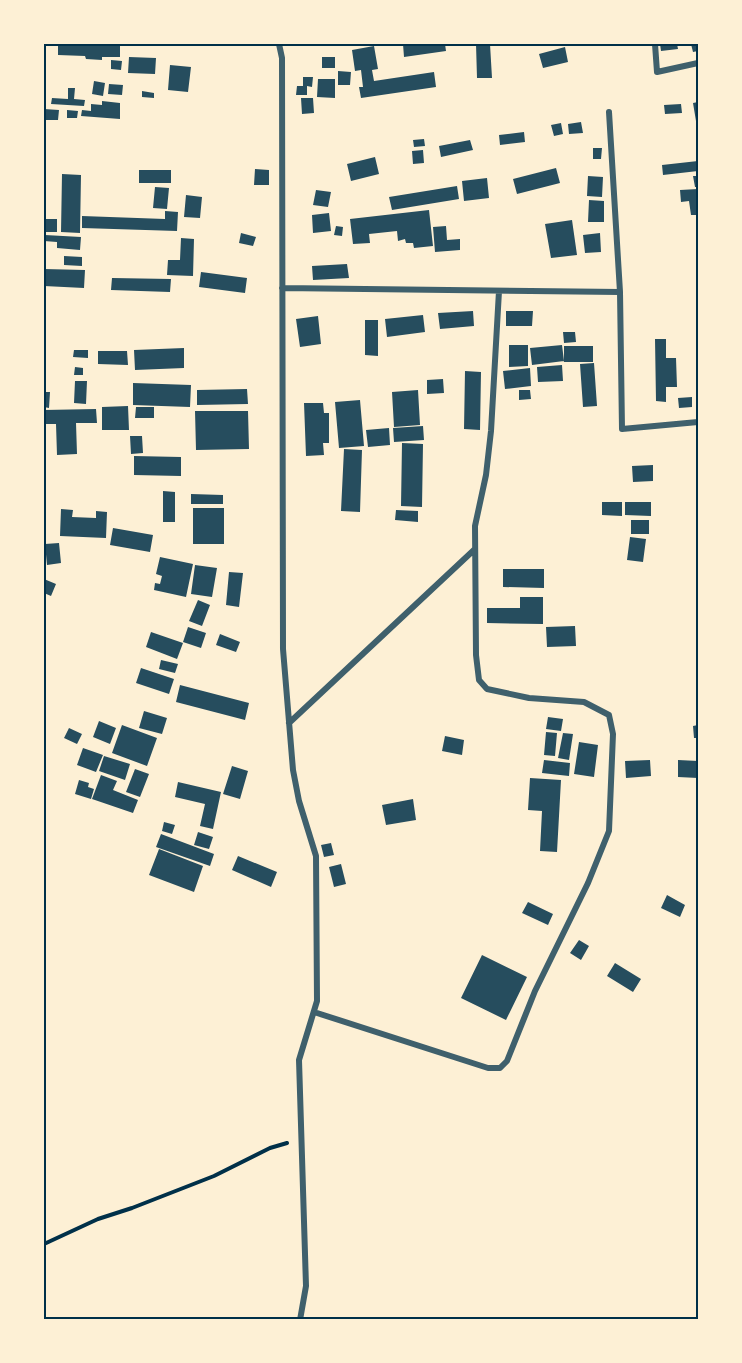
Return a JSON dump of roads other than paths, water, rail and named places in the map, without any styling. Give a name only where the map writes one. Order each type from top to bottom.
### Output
[{"type":"street","points":[[279,44],[282,58],[283,649],[293,770],[299,801],[316,856],[318,1000],[300,1060],[306,1286],[300,1320]]},
{"type":"street","points":[[655,44],[657,72],[699,63]]},
{"type":"street","points":[[609,112],[620,292],[622,429],[699,422]]},
{"type":"street","points":[[282,288],[620,292]]},
{"type":"street","points":[[314,1012],[488,1068],[500,1068],[507,1061],[535,991],[588,883],[609,831],[613,734],[609,715],[584,702],[529,698],[487,689],[479,680],[476,655],[475,526],[486,475],[491,431],[499,291]]},
{"type":"street","points":[[289,723],[475,549]]}]
